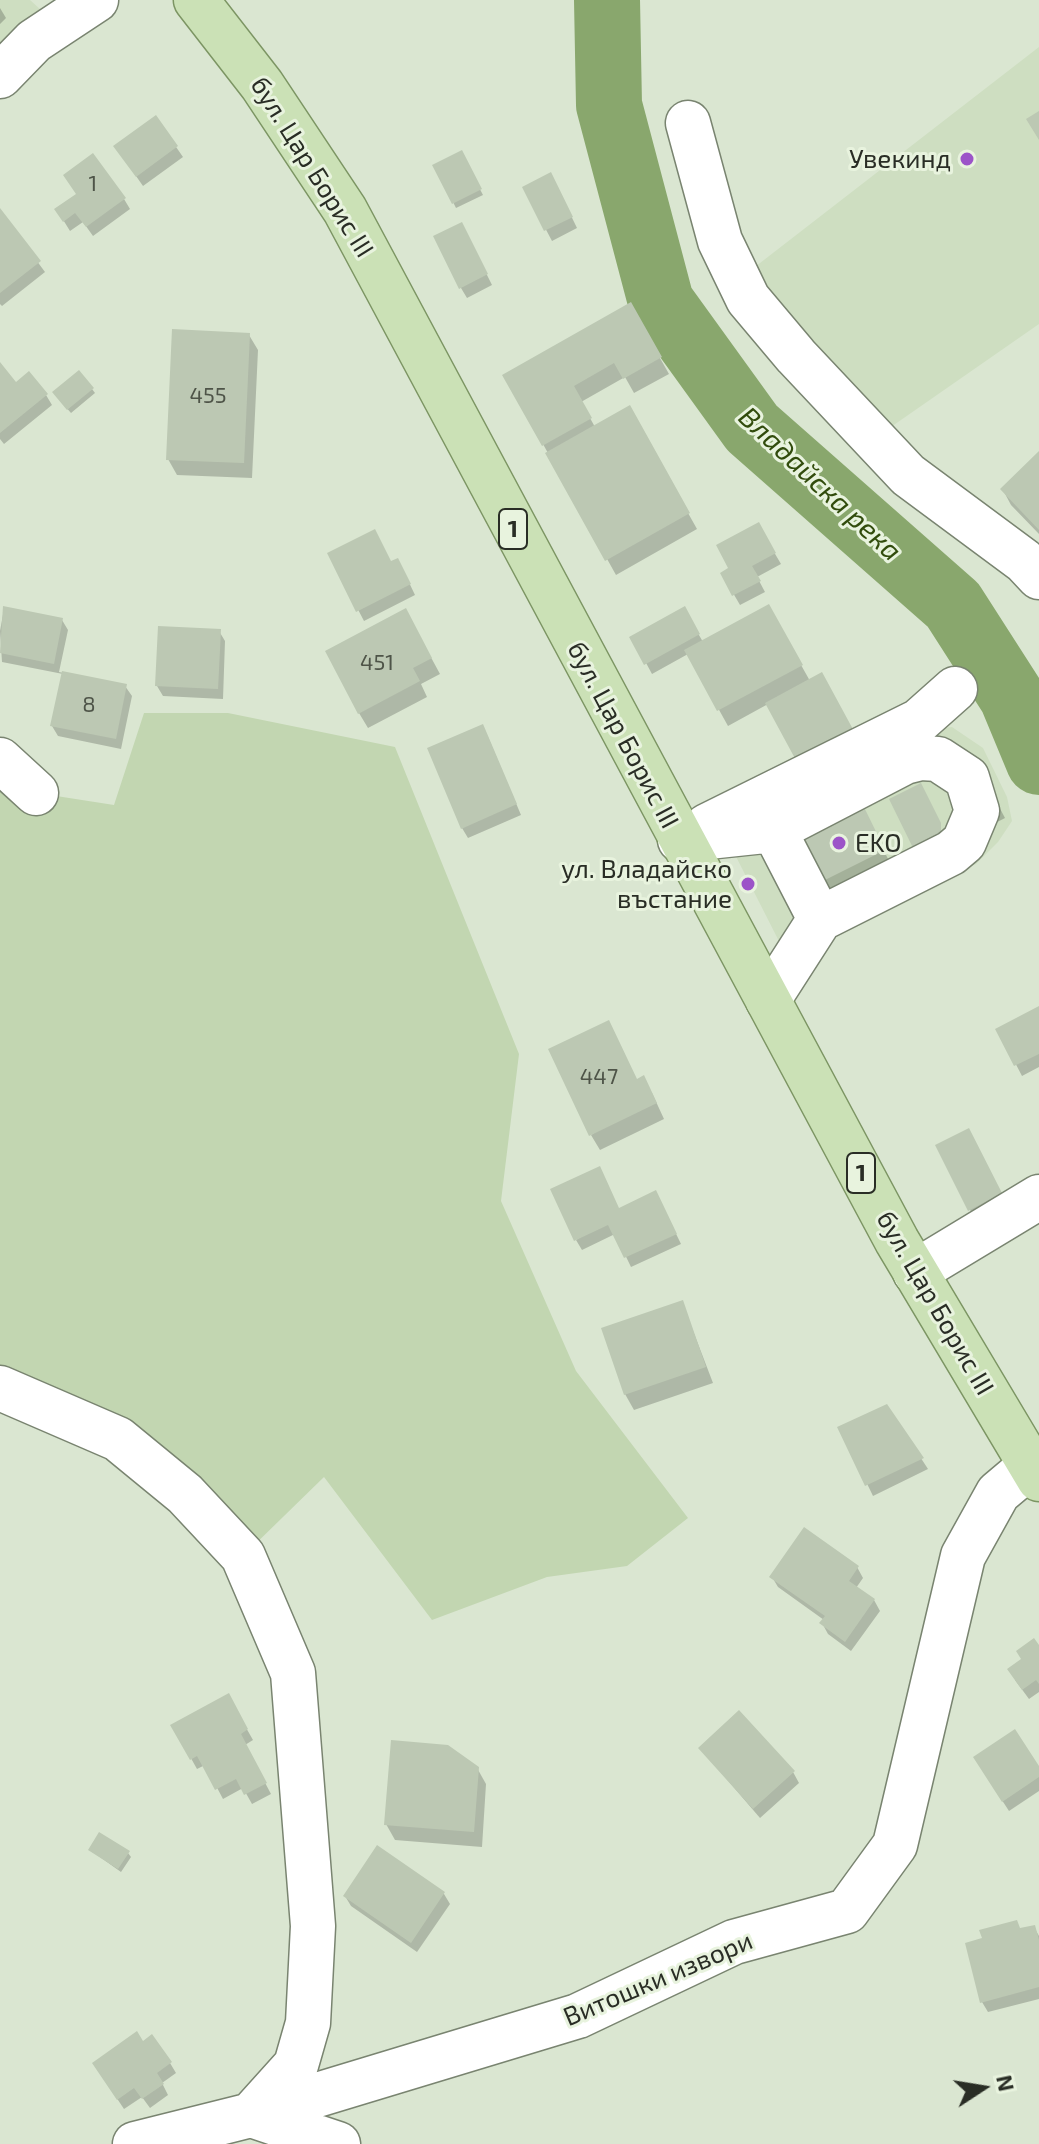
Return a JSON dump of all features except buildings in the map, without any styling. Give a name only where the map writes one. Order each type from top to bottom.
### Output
[{"type":"main road","name":"бул. Цар Борис III","points":[[196,0],[262,85],[345,210],[680,840],[915,1272],[1034,1472]]},
{"type":"street","points":[[0,76],[34,41],[96,0]]},
{"type":"street","points":[[688,123],[720,241],[748,299],[796,356],[908,475],[1024,561],[1039,577]]},
{"type":"street","points":[[680,840],[919,721],[955,689]]},
{"type":"street","points":[[680,840],[774,830],[905,762],[938,759],[954,766],[967,778],[977,811],[973,827],[964,842],[951,853],[820,919],[768,1000]]},
{"type":"street","points":[[0,760],[36,793]]},
{"type":"street","points":[[774,830],[820,919]]},
{"type":"street","points":[[915,1272],[1039,1197]]},
{"type":"street","points":[[0,1388],[118,1439],[185,1494],[243,1556],[293,1673],[313,1926],[308,2023],[296,2065],[251,2115],[338,2144]]},
{"type":"street","name":"Витошки извори","points":[[135,2144],[251,2115],[578,2016],[734,1942],[847,1911],[895,1845],[963,1556],[998,1493],[1034,1472]]},
{"type":"shaded area","points":[[0,0],[30,0],[41,10],[0,46]]},
{"type":"shaded area","name":"Увекинд","points":[[1039,47],[1039,324],[888,429],[751,270]]},
{"type":"shaded area","points":[[144,713],[228,713],[395,747],[519,1054],[501,1201],[576,1371],[688,1518],[627,1566],[547,1577],[432,1620],[324,1477],[243,1556],[185,1494],[0,1388],[0,760],[37,793],[114,805]]},
{"type":"shaded area","points":[[952,727],[983,748],[1007,797],[1012,821],[998,842],[976,864],[786,955],[722,829],[928,730]]},
{"type":"waterway","name":"Владайска река","points":[[607,0],[609,105],[661,302],[752,428],[953,605],[1012,697],[1039,762]]},
{"type":"place","name":"Увекинд","points":[[967,159]]},
{"type":"place","name":"EKO","points":[[839,843]]},
{"type":"place","name":"ул. Владайско въстание","points":[[748,884]]}]
